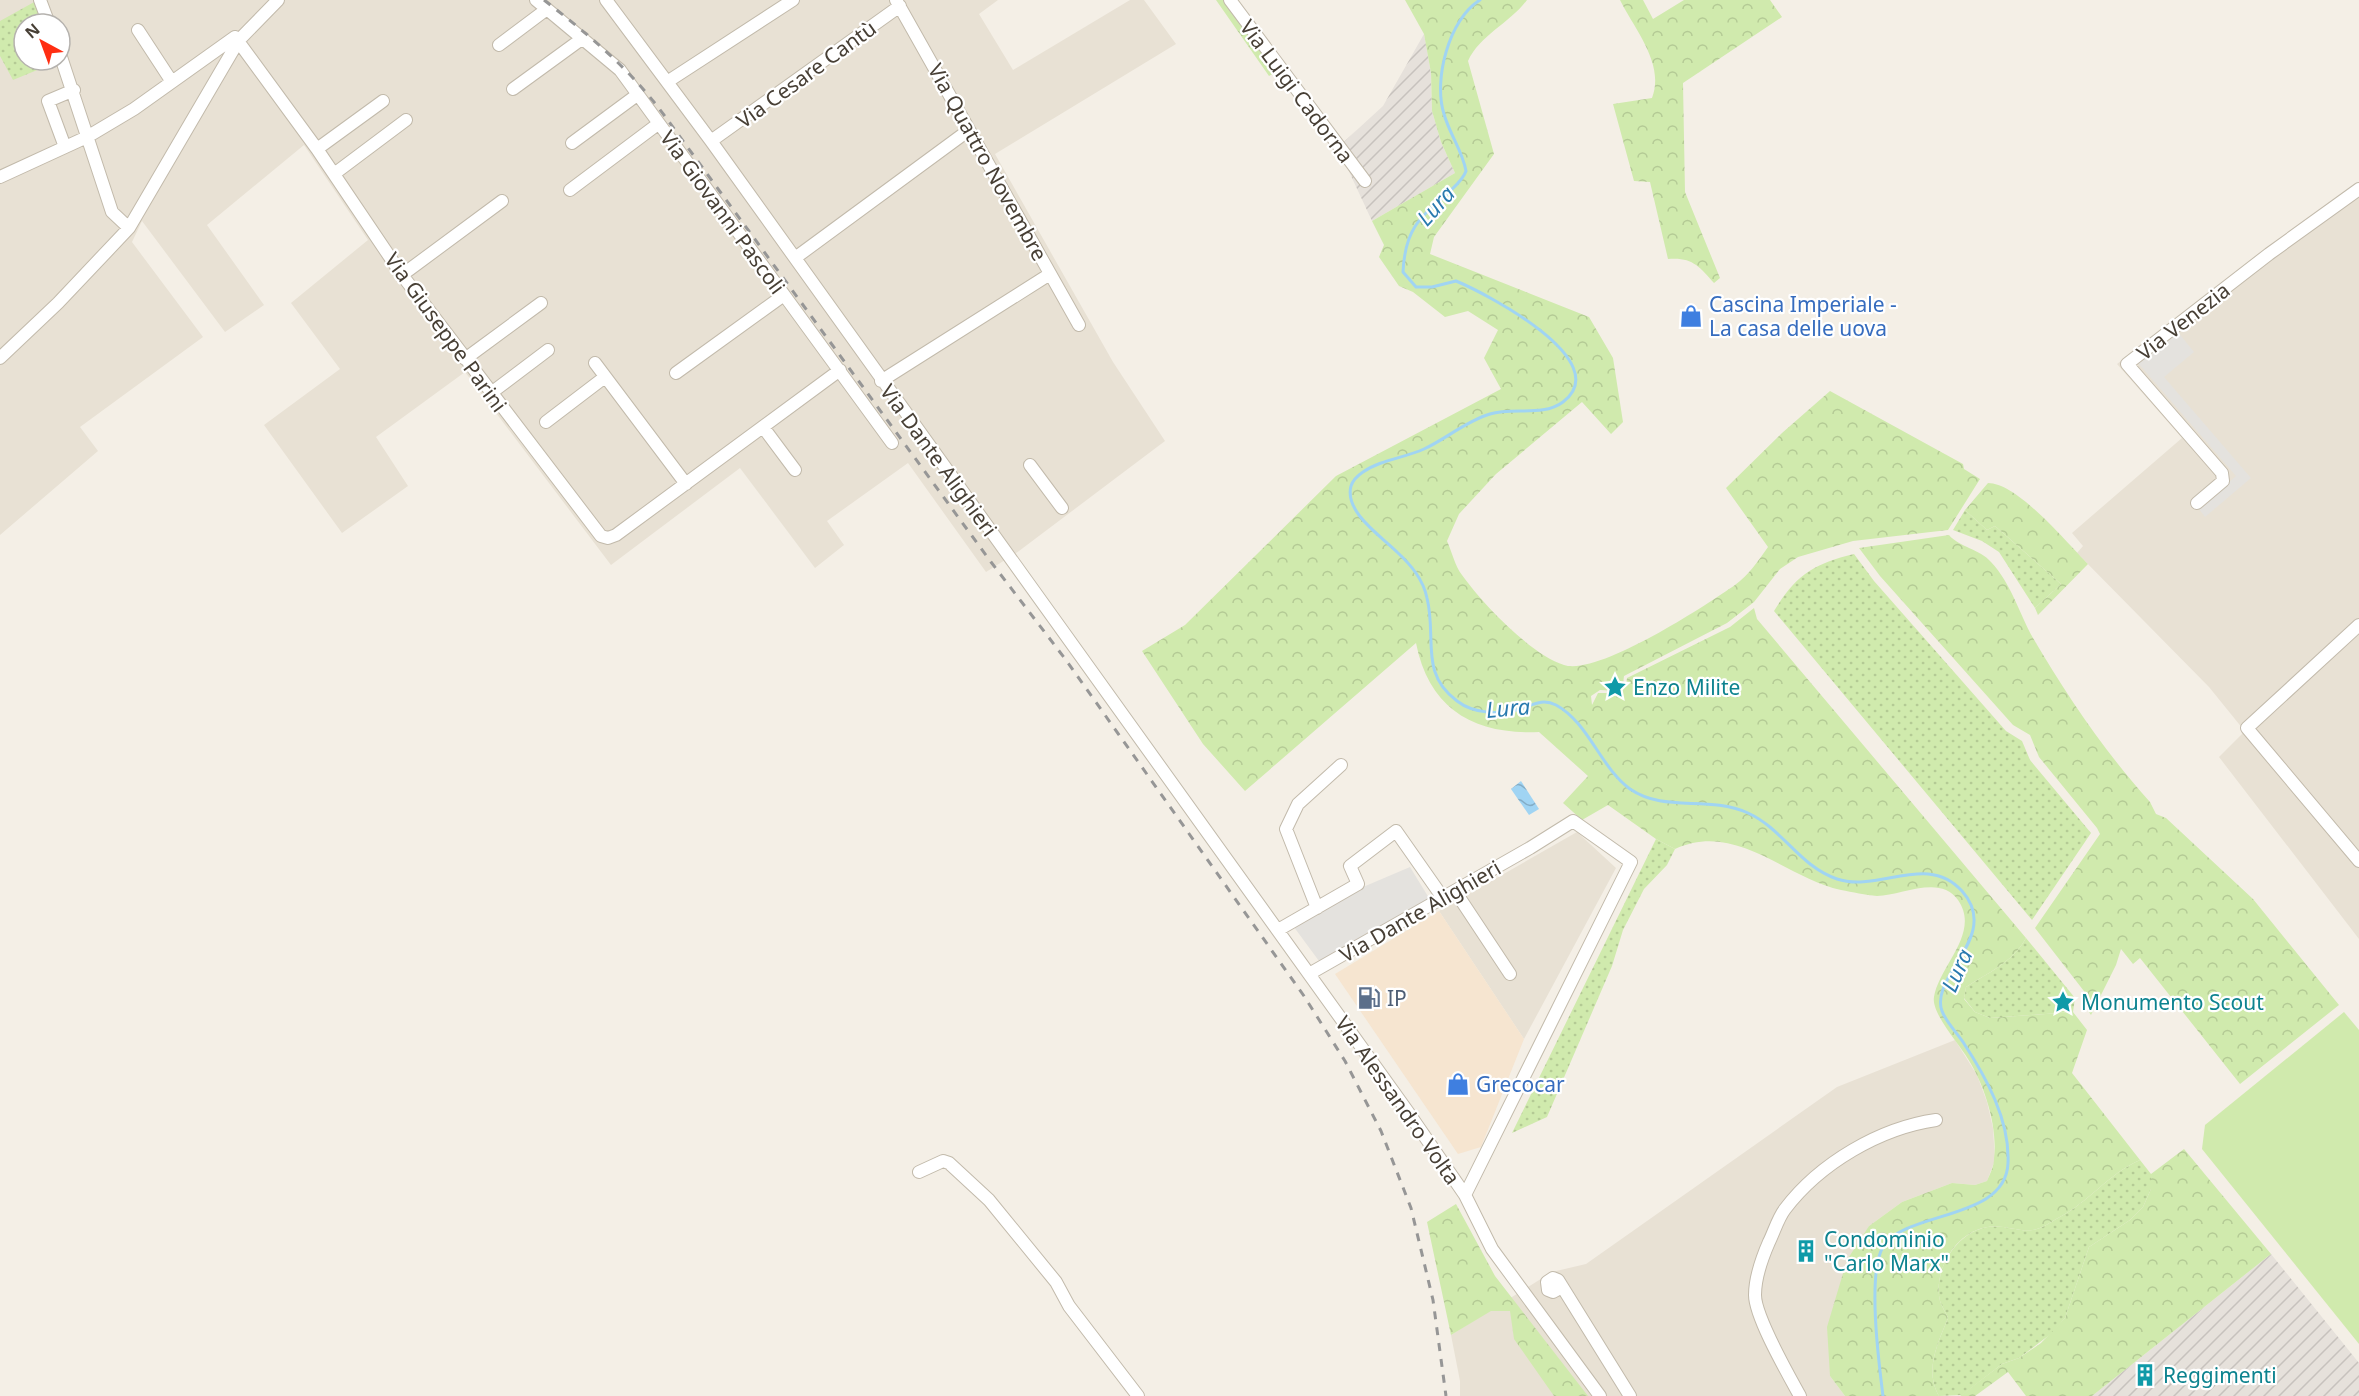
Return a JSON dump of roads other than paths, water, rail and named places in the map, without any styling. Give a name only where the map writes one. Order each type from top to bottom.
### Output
[{"type":"street","points":[[0,358],[58,303],[129,228],[239,40],[279,0]]},
{"type":"street","name":"Via Giovanni Pascoli","points":[[536,0],[620,70],[892,443]]},
{"type":"street","points":[[667,82],[793,0]]},
{"type":"street","name":"Via Luigi Cadorna","points":[[1230,0],[1365,181]]},
{"type":"street","name":"Via Dante Alighieri","points":[[613,2],[667,82],[881,381],[1275,926]]},
{"type":"street","name":"Via Quattro Novembre","points":[[898,3],[1079,325]]},
{"type":"street","name":"Via Cesare Cantù","points":[[711,141],[898,3]]},
{"type":"street","points":[[499,45],[547,9]]},
{"type":"street","points":[[138,30],[172,81]]},
{"type":"street","points":[[0,177],[87,137],[134,109],[234,37],[239,40]]},
{"type":"street","points":[[513,89],[583,38]]},
{"type":"street","name":"Via Giuseppe Parini","points":[[239,40],[317,149],[402,275],[601,536],[608,538],[616,535],[840,370]]},
{"type":"street","points":[[67,72],[112,212],[129,228]]},
{"type":"street","points":[[65,147],[48,101],[74,90]]},
{"type":"street","points":[[572,143],[638,94]]},
{"type":"street","points":[[317,149],[383,101]]},
{"type":"street","points":[[334,174],[406,120]]},
{"type":"street","points":[[570,190],[658,124]]},
{"type":"street","points":[[795,258],[969,130]]},
{"type":"street","name":"Via Venezia","points":[[2198,503],[2223,481],[2222,473],[2127,364],[2269,254],[2359,189]]},
{"type":"street","points":[[402,275],[502,201]]},
{"type":"street","points":[[881,381],[1050,274]]},
{"type":"street","points":[[676,373],[784,295]]},
{"type":"street","points":[[465,359],[541,303]]},
{"type":"street","points":[[491,393],[548,350]]},
{"type":"street","points":[[595,363],[686,484]]},
{"type":"street","points":[[546,422],[605,376]]},
{"type":"street","points":[[763,427],[795,470]]},
{"type":"street","points":[[1030,465],[1062,508]]},
{"type":"street","points":[[2359,625],[2247,728],[2359,861]]},
{"type":"street","points":[[1317,908],[1286,829],[1298,804],[1341,765]]},
{"type":"street","name":"Via Dante Alighieri","points":[[1309,974],[1573,821],[1631,862],[1465,1195]]},
{"type":"street","points":[[1275,926],[1317,908],[1358,884],[1350,866],[1396,831],[1443,898]]},
{"type":"street","points":[[1455,891],[1510,974]]},
{"type":"street","name":"Via Alessandro Volta","points":[[1275,926],[1465,1195],[1492,1249],[1600,1396]]},
{"type":"street","points":[[1800,1396],[1766,1328],[1755,1294],[1762,1260],[1784,1210],[1824,1170],[1865,1142],[1911,1124],[1936,1120]]},
{"type":"street","points":[[919,1172],[943,1161],[949,1163],[989,1200],[1056,1282],[1069,1306],[1138,1396]]},
{"type":"street","points":[[1560,1288],[1630,1396]]},
{"type":"water","points":[[1521,781],[1539,809],[1529,815],[1511,789]]},
{"type":"waterway","name":"Lura","points":[[1480,0],[1469,9],[1452,35],[1442,68],[1441,100],[1444,114],[1466,171],[1458,183],[1415,226],[1407,246],[1403,272],[1416,287],[1432,287],[1456,281],[1517,314],[1561,349],[1573,367],[1575,386],[1563,402],[1555,407],[1537,411],[1508,411],[1490,414],[1424,449],[1370,468],[1357,477],[1351,486],[1350,496],[1365,523],[1412,567],[1419,579],[1425,591],[1430,613],[1433,667],[1445,690],[1457,701],[1471,709],[1496,713],[1542,702],[1556,705],[1577,723],[1610,769],[1630,789],[1657,800],[1717,805],[1748,813],[1771,828],[1801,857],[1837,879],[1853,882],[1918,874],[1934,875],[1948,880],[1962,891],[1972,908],[1974,924],[1970,940],[1945,984],[1941,998],[1942,1011],[1972,1055],[1995,1099],[2005,1131],[2008,1163],[2003,1182],[1991,1195],[1974,1205],[1912,1226],[1895,1235],[1883,1247],[1878,1260],[1875,1297],[1883,1396]]},
{"type":"railway","points":[[544,0],[608,53],[664,115],[991,562],[1066,660],[1304,996],[1345,1061],[1381,1131],[1411,1208],[1433,1300],[1446,1396]]},
{"type":"place","name":"Cascina Imperiale - La casa delle uova","points":[[1691,316]]},
{"type":"place","name":"Enzo Milite","points":[[1615,687]]},
{"type":"place","name":"IP","points":[[1369,998]]},
{"type":"place","name":"Monumento Scout","points":[[2063,1002]]},
{"type":"place","name":"Grecocar","points":[[1458,1084]]},
{"type":"place","name":"Condominio \"Carlo Marx\"","points":[[1806,1251]]},
{"type":"place","name":"Reggimenti","points":[[2145,1375]]}]
